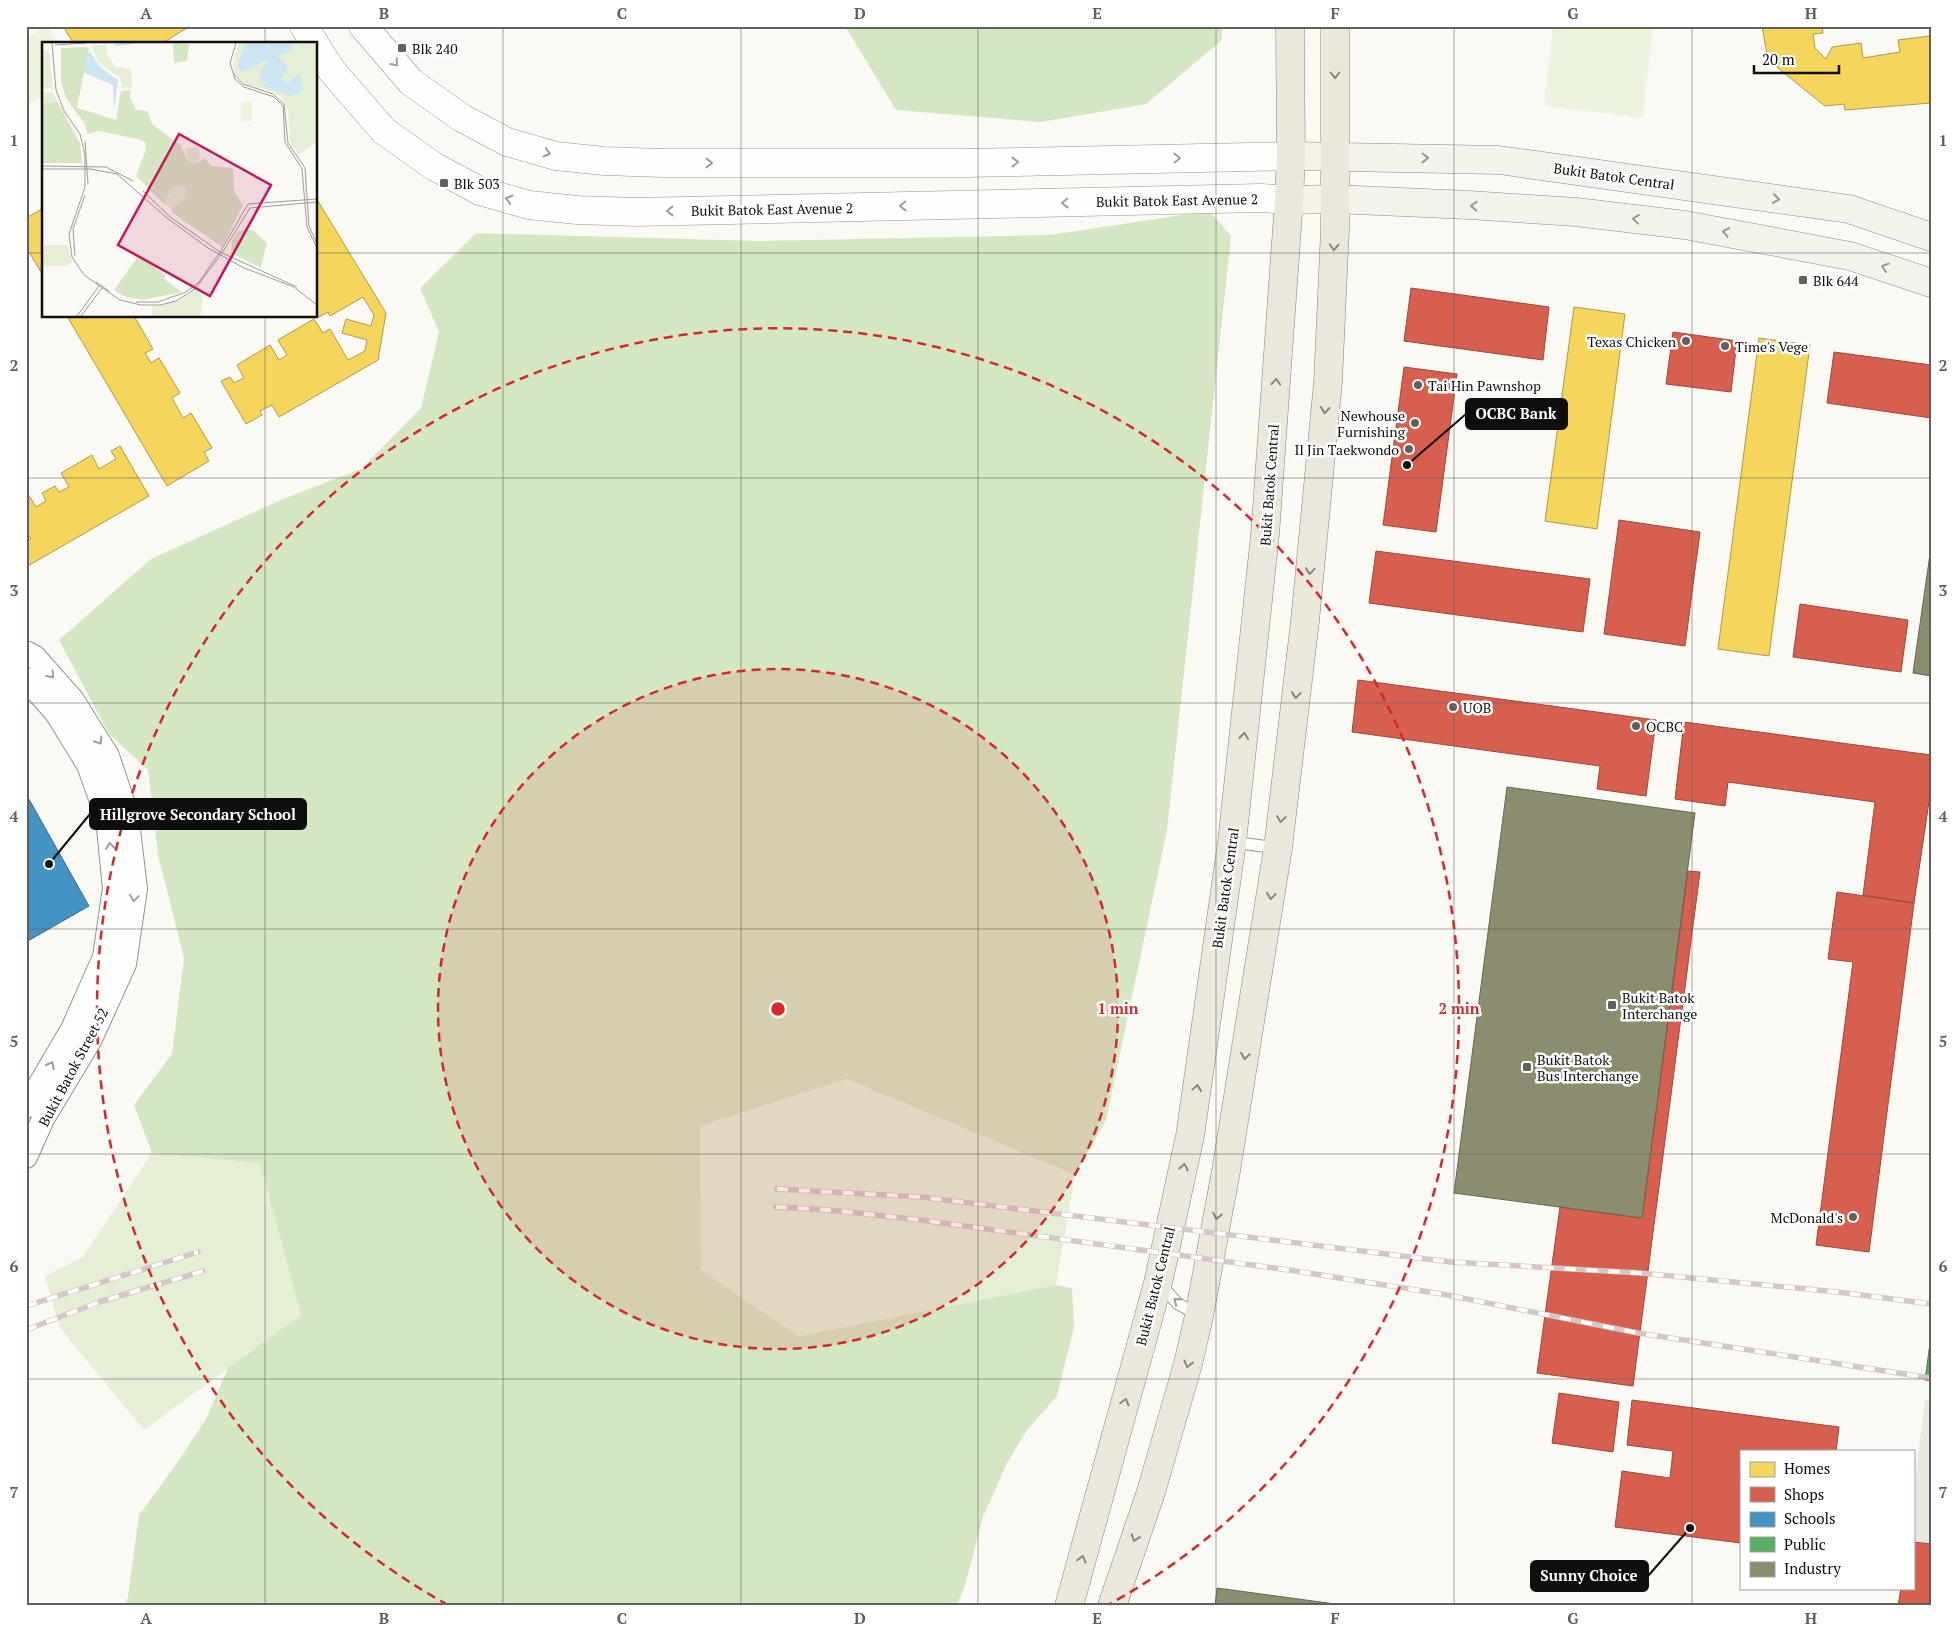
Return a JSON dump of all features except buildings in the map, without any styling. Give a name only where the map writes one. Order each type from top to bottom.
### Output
[{"type":"main road","name":"Bukit Batok Central","points":[[1069,1606],[1158,1283],[1190,1136],[1232,842],[1266,535],[1289,200],[1291,156],[1290,26]]},
{"type":"main road","points":[[1112,1606],[1151,1492],[1188,1364],[1199,1316],[1226,1171],[1278,848],[1305,621],[1328,382],[1335,229],[1335,26]]},
{"type":"main road","name":"Bukit Batok Central","points":[[1291,156],[1499,160],[1664,182],[1849,210],[1931,237]]},
{"type":"main road","points":[[1289,200],[1334,199],[1576,212],[1685,225],[1850,256],[1931,283]]},
{"type":"street","name":"Bukit Batok East Avenue 2","points":[[304,26],[314,42]]},
{"type":"street","points":[[363,26],[411,82],[462,118],[507,142],[556,156],[604,161],[663,163],[966,163],[1291,156]]},
{"type":"street","name":"Bukit Batok East Avenue 2","points":[[318,48],[332,71],[384,131],[435,167],[480,191],[529,205],[577,210],[636,212],[1261,198],[1289,200]]},
{"type":"street","name":"Bukit Batok Street 52","points":[[26,652],[35,657],[73,700],[108,756],[127,813],[136,889],[125,964],[91,1039],[43,1119],[26,1157]]},
{"type":"street","name":"Bukit Batok Street 52","points":[[26,679],[56,713],[88,765],[107,818],[114,888],[104,957],[72,1029],[26,1107]]},
{"type":"lane","points":[[1232,842],[1278,848]]},
{"type":"lane","points":[[1158,1283],[1177,1303],[1199,1316]]},
{"type":"green space","points":[[47,26],[57,42],[42,42],[42,96],[27,105],[26,38]]},
{"type":"green space","points":[[845,26],[1223,26],[1221,41],[1146,104],[1041,122],[896,110]]},
{"type":"green space","points":[[1553,26],[1653,26],[1643,118],[1544,106]]},
{"type":"green space","points":[[1209,211],[1231,236],[1167,830],[1106,1120],[1075,1175],[847,1079],[700,1126],[701,1270],[799,1336],[1056,1285],[1072,1288],[1074,1327],[1057,1396],[1027,1430],[1007,1463],[983,1517],[965,1586],[956,1606],[125,1606],[128,1597],[139,1515],[206,1419],[228,1368],[301,1315],[260,1163],[152,1153],[134,1105],[172,1054],[184,958],[158,855],[148,770],[109,734],[59,640],[151,559],[283,499],[361,469],[421,408],[439,332],[420,288],[476,233],[759,241],[1050,235]]},
{"type":"green space","points":[[847,1079],[1075,1175],[1056,1285],[799,1336],[701,1270],[700,1126]]},
{"type":"green space","points":[[152,1153],[260,1163],[301,1315],[144,1430],[60,1328],[45,1276],[83,1257]]},
{"type":"shaded area","points":[[1925,1400],[1931,1401],[1931,1544],[1914,1542],[1914,1488]]},
{"type":"railway","points":[[777,1189],[921,1197],[1451,1262],[1640,1273],[1838,1292],[1931,1304]]},
{"type":"railway","points":[[776,1207],[830,1210],[921,1220],[1289,1270],[1442,1294],[1638,1333],[1931,1378]]},
{"type":"railway","points":[[26,1306],[198,1252]]},
{"type":"railway","points":[[26,1330],[99,1302],[203,1271]]},
{"type":"place","name":"Blk 240","points":[[402,48]]},
{"type":"place","name":"Blk 503","points":[[444,183]]},
{"type":"place","name":"Blk 644","points":[[1803,280]]},
{"type":"place","name":"Texas Chicken","points":[[1686,341]]},
{"type":"place","name":"Time's Vege","points":[[1725,346]]},
{"type":"place","name":"Tai Hin Pawnshop","points":[[1418,385]]},
{"type":"place","name":"Newhouse Furnishing","points":[[1415,423]]},
{"type":"place","name":"Il Jin Taekwondo","points":[[1409,449]]},
{"type":"place","name":"OCBC Bank","points":[[1407,465]]},
{"type":"place","name":"UOB","points":[[1453,707]]},
{"type":"place","name":"OCBC","points":[[1636,726]]},
{"type":"place","name":"Hillgrove Secondary School","points":[[49,864]]},
{"type":"place","name":"Bukit Batok Interchange","points":[[1612,1005]]},
{"type":"place","name":"Bukit Batok Bus Interchange","points":[[1527,1067]]},
{"type":"place","name":"McDonald's","points":[[1853,1217]]},
{"type":"place","name":"Sunny Choice","points":[[1690,1528]]}]
